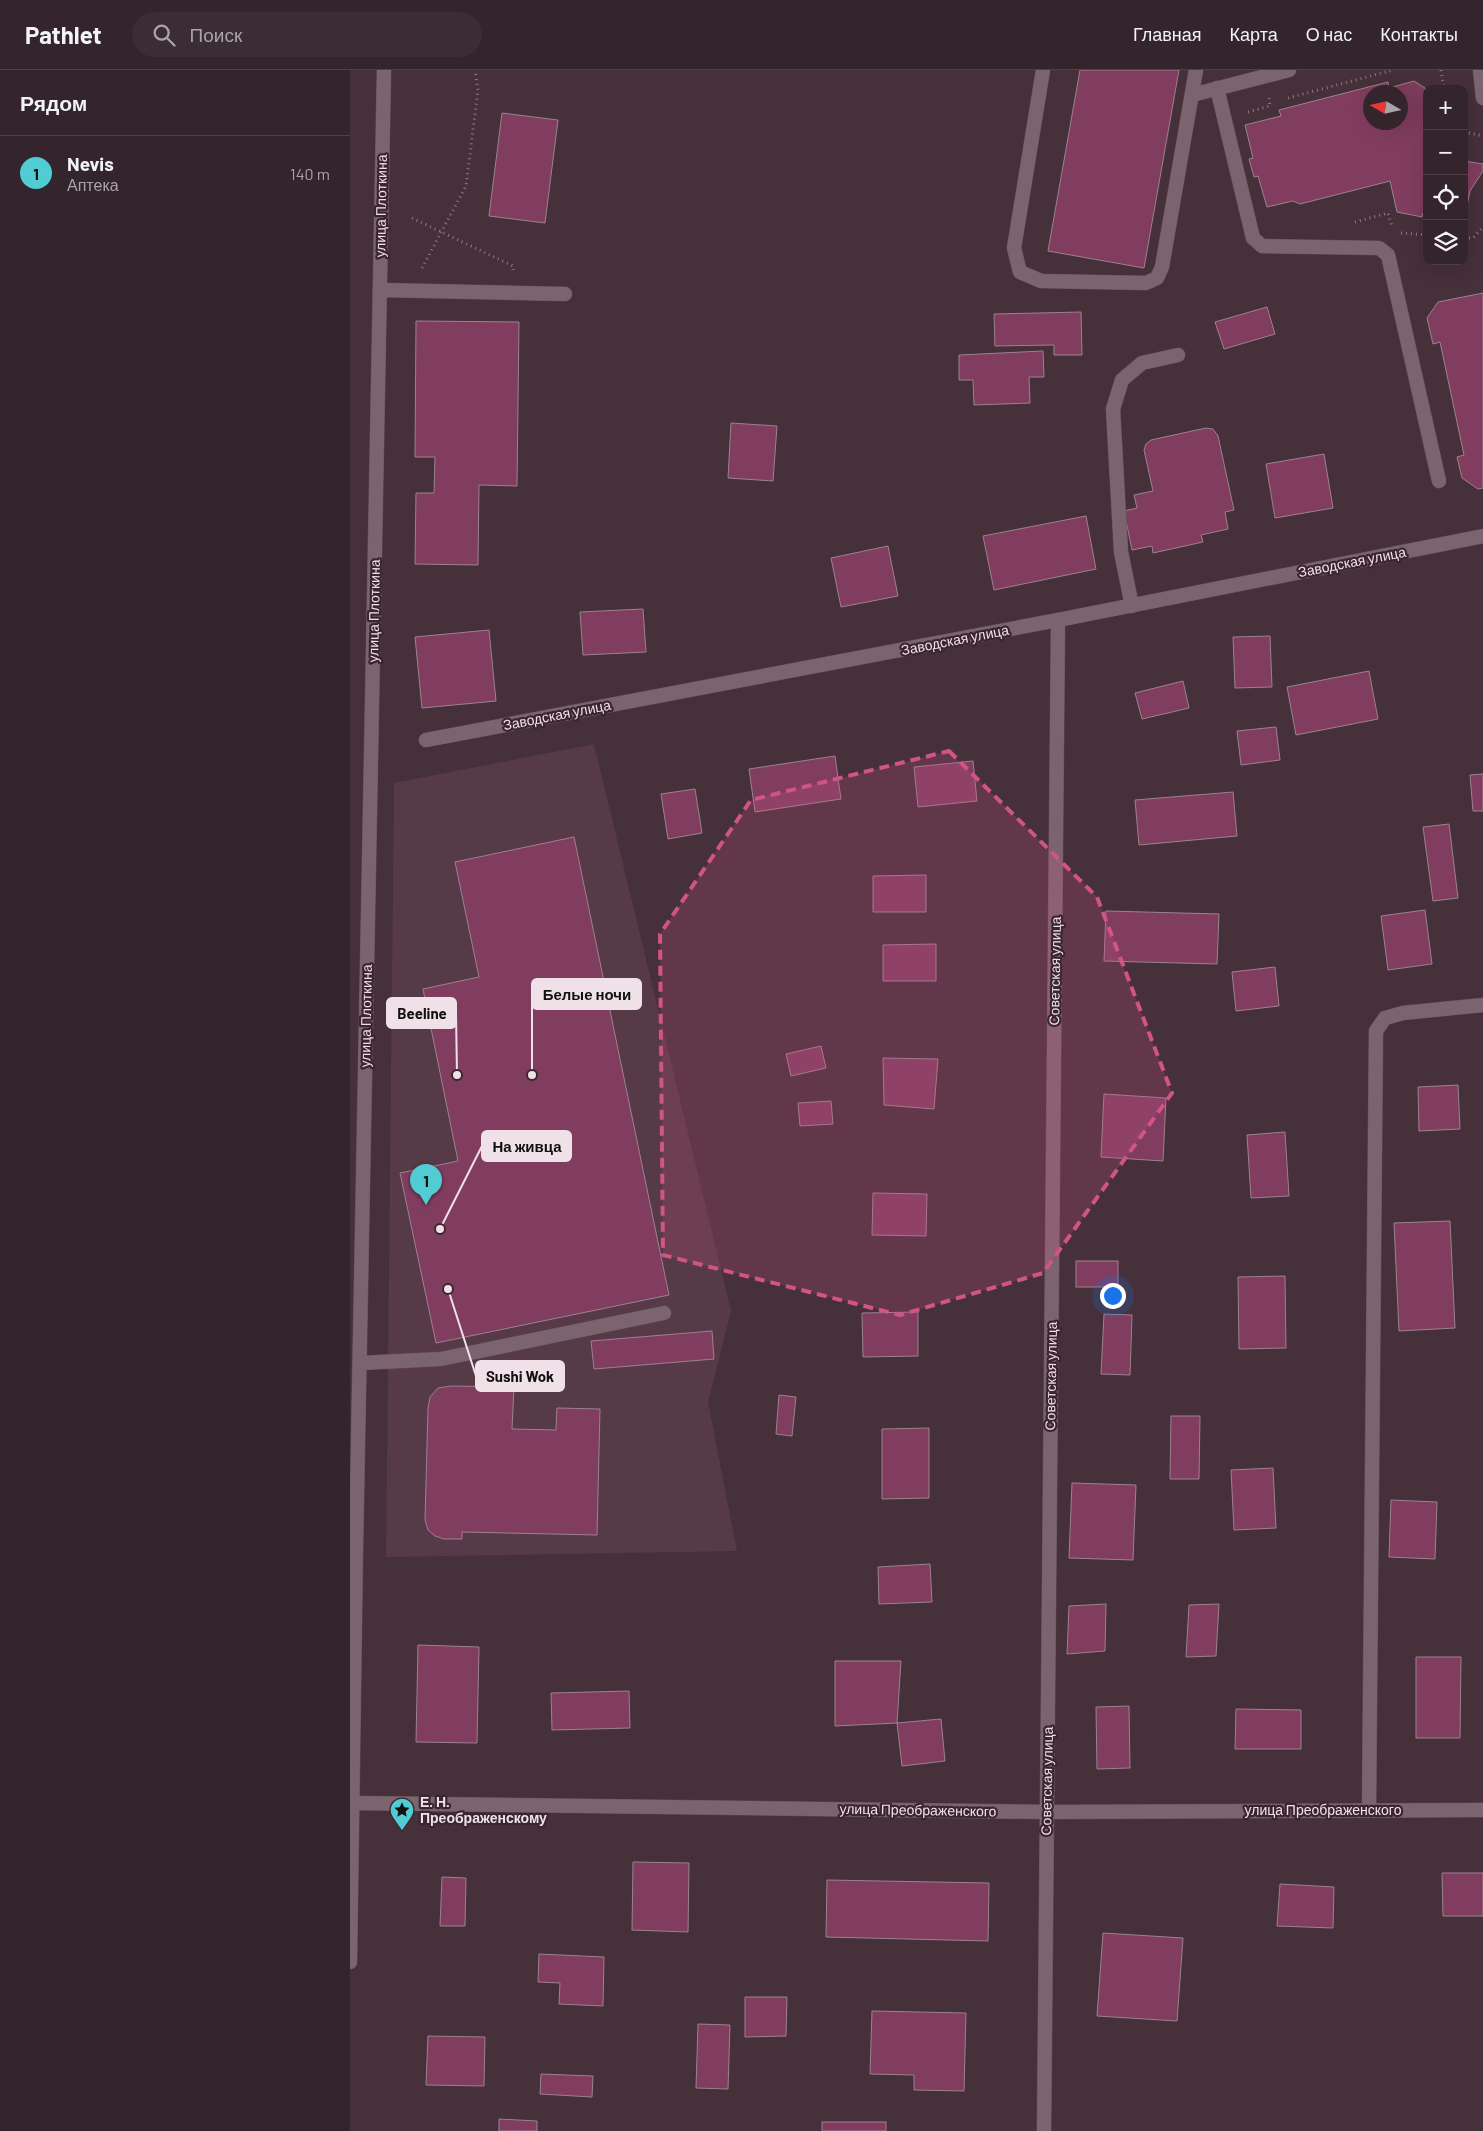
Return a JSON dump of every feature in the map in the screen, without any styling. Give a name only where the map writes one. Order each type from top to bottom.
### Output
[{"type":"street","name":"улица Плоткина","points":[[350,1962],[353,1549],[360,1364],[384,70]]},
{"type":"street","points":[[1043,70],[1014,248],[1020,272],[1041,281],[1146,282],[1157,278],[1162,267],[1196,70]]},
{"type":"street","points":[[1192,94],[1289,70]]},
{"type":"street","points":[[1480,70],[1483,98]]},
{"type":"street","points":[[1217,88],[1253,238],[1262,246],[1379,248],[1388,255],[1439,481]]},
{"type":"street","points":[[380,290],[565,294]]},
{"type":"street","points":[[1132,606],[1121,552],[1113,409],[1122,380],[1142,363],[1178,355]]},
{"type":"street","name":"Заводская улица","points":[[426,740],[1132,606],[1483,536]]},
{"type":"street","name":"Советская улица","points":[[1044,2131],[1058,620]]},
{"type":"street","points":[[1369,1809],[1376,1031],[1385,1018],[1403,1012],[1483,1005]]},
{"type":"street","points":[[360,1364],[442,1359],[664,1313]]},
{"type":"street","name":"улица Преображенского","points":[[352,1803],[1047,1812],[1369,1809],[1483,1810]]},
{"type":"path","points":[[410,290],[466,186],[478,90],[474,70]]},
{"type":"path","points":[[1288,98],[1393,70]]},
{"type":"path","points":[[1442,70],[1444,85]]},
{"type":"path","points":[[1468,133],[1483,136]]},
{"type":"path","points":[[412,218],[513,266],[512,293]]},
{"type":"path","points":[[1468,238],[1473,238],[1483,227]]},
{"type":"highlighted area","points":[[949,751],[1097,897],[1172,1093],[1043,1273],[900,1315],[663,1255],[660,934],[751,800]]},
{"type":"shaded area","points":[[594,744],[731,1311],[708,1402],[737,1551],[386,1557],[394,783]]},
{"type":"building","points":[[1080,70],[1179,70],[1144,268],[1048,251]]},
{"type":"building","points":[[1414,81],[1423,87],[1422,217],[1397,212],[1390,181],[1300,204],[1293,201],[1267,207],[1258,176],[1254,177],[1249,159],[1253,158],[1245,125],[1281,116],[1279,110],[1363,88],[1363,130],[1408,130],[1408,85],[1400,85]]},
{"type":"building","points":[[1388,82],[1388,85],[1376,85]]},
{"type":"building","points":[[502,113],[558,120],[545,223],[489,216]]},
{"type":"building","points":[[1468,162],[1483,164],[1483,171],[1470,191],[1468,201]]},
{"type":"building","points":[[1483,293],[1483,488],[1478,489],[1462,478],[1457,457],[1464,455],[1440,342],[1433,344],[1427,318],[1438,302]]},
{"type":"building","points":[[1267,307],[1275,334],[1224,349],[1215,322]]},
{"type":"building","points":[[1081,312],[1082,355],[1054,355],[1054,345],[995,346],[994,314]]},
{"type":"building","points":[[416,321],[519,322],[517,486],[479,485],[478,565],[415,564],[416,493],[434,493],[435,457],[415,457]]},
{"type":"building","points":[[1043,351],[1044,377],[1029,377],[1030,403],[974,405],[973,380],[959,380],[959,355]]},
{"type":"building","points":[[731,423],[777,426],[773,481],[728,478]]},
{"type":"building","points":[[1206,428],[1213,429],[1218,436],[1234,510],[1225,512],[1228,529],[1201,535],[1203,542],[1153,553],[1152,546],[1132,550],[1124,511],[1137,508],[1134,495],[1153,491],[1144,450],[1146,444],[1151,440]]},
{"type":"building","points":[[1324,454],[1333,508],[1275,518],[1266,464]]},
{"type":"building","points":[[1086,516],[1096,569],[994,590],[983,536]]},
{"type":"building","points":[[888,546],[898,596],[841,607],[831,558]]},
{"type":"building","points":[[643,609],[646,652],[583,655],[580,612]]},
{"type":"building","points":[[489,630],[496,701],[422,708],[415,637]]},
{"type":"building","points":[[1270,636],[1272,687],[1235,688],[1233,637]]},
{"type":"building","points":[[1369,671],[1378,719],[1296,735],[1287,687]]},
{"type":"building","points":[[1183,681],[1189,708],[1142,719],[1135,693]]},
{"type":"building","points":[[1276,727],[1280,760],[1241,765],[1237,731]]},
{"type":"building","points":[[835,756],[841,799],[755,812],[749,769]]},
{"type":"building","points":[[973,761],[977,801],[918,807],[914,767]]},
{"type":"building","points":[[1483,774],[1483,811],[1473,811],[1470,775]]},
{"type":"building","points":[[695,789],[702,833],[668,839],[661,794]]},
{"type":"building","points":[[1233,792],[1237,836],[1139,845],[1135,800]]},
{"type":"building","points":[[1449,824],[1458,898],[1433,901],[1423,827]]},
{"type":"building","points":[[574,837],[669,1295],[436,1343],[400,1173],[458,1161],[423,989],[479,977],[455,862]]},
{"type":"building","points":[[926,875],[926,912],[873,912],[873,876]]},
{"type":"building","points":[[1425,910],[1432,964],[1388,970],[1381,916]]},
{"type":"building","points":[[1106,911],[1219,914],[1217,964],[1104,961]]},
{"type":"building","points":[[936,944],[936,981],[883,981],[883,945]]},
{"type":"building","points":[[1275,967],[1279,1006],[1236,1011],[1232,972]]},
{"type":"building","points":[[821,1046],[826,1068],[791,1076],[786,1054]]},
{"type":"building","points":[[883,1058],[938,1059],[934,1109],[884,1105]]},
{"type":"building","points":[[1458,1085],[1460,1129],[1419,1131],[1418,1087]]},
{"type":"building","points":[[1104,1094],[1166,1098],[1163,1161],[1101,1157]]},
{"type":"building","points":[[831,1101],[833,1124],[800,1126],[798,1103]]},
{"type":"building","points":[[1285,1132],[1289,1196],[1251,1198],[1247,1135]]},
{"type":"building","points":[[873,1193],[927,1194],[926,1236],[872,1235]]},
{"type":"building","points":[[1450,1221],[1455,1328],[1399,1331],[1394,1223]]},
{"type":"building","points":[[1076,1261],[1118,1261],[1118,1287],[1076,1287]]},
{"type":"building","points":[[1285,1276],[1286,1348],[1239,1349],[1238,1277]]},
{"type":"building","points":[[918,1312],[918,1356],[863,1357],[862,1313]]},
{"type":"building","points":[[1104,1314],[1132,1315],[1130,1375],[1101,1374]]},
{"type":"building","points":[[712,1331],[714,1359],[594,1369],[591,1341]]},
{"type":"building","points":[[451,1386],[514,1387],[512,1429],[556,1430],[557,1408],[600,1409],[597,1535],[462,1532],[462,1539],[444,1539],[435,1536],[428,1530],[425,1520],[428,1408],[430,1397],[438,1388]]},
{"type":"building","points":[[779,1395],[796,1397],[792,1436],[776,1434]]},
{"type":"building","points":[[1171,1416],[1200,1416],[1199,1479],[1170,1479]]},
{"type":"building","points":[[929,1428],[929,1498],[882,1499],[882,1429]]},
{"type":"building","points":[[1273,1468],[1276,1528],[1234,1530],[1231,1470]]},
{"type":"building","points":[[1072,1483],[1136,1485],[1133,1560],[1069,1558]]},
{"type":"building","points":[[1391,1500],[1437,1502],[1435,1559],[1389,1557]]},
{"type":"building","points":[[930,1564],[932,1602],[879,1604],[878,1567]]},
{"type":"building","points":[[1106,1604],[1105,1651],[1067,1654],[1069,1606]]},
{"type":"building","points":[[1219,1604],[1216,1656],[1186,1657],[1189,1605]]},
{"type":"building","points":[[418,1645],[479,1647],[477,1743],[416,1742]]},
{"type":"building","points":[[1416,1657],[1461,1657],[1460,1738],[1416,1738]]},
{"type":"building","points":[[835,1661],[901,1661],[897,1723],[835,1726]]},
{"type":"building","points":[[629,1691],[630,1728],[552,1730],[551,1693]]},
{"type":"building","points":[[1129,1706],[1130,1768],[1097,1769],[1096,1707]]},
{"type":"building","points":[[1236,1709],[1301,1710],[1301,1749],[1235,1749]]},
{"type":"building","points":[[941,1719],[945,1761],[902,1766],[897,1723]]},
{"type":"building","points":[[633,1862],[689,1863],[688,1932],[632,1930]]},
{"type":"building","points":[[1442,1873],[1483,1873],[1483,1916],[1443,1916]]},
{"type":"building","points":[[442,1877],[466,1878],[465,1926],[440,1926]]},
{"type":"building","points":[[827,1880],[989,1883],[988,1941],[826,1937]]},
{"type":"building","points":[[1280,1884],[1334,1887],[1333,1928],[1277,1926]]},
{"type":"building","points":[[1103,1933],[1183,1938],[1177,2021],[1097,2016]]},
{"type":"building","points":[[539,1954],[604,1957],[603,2006],[559,2004],[560,1983],[538,1982]]},
{"type":"building","points":[[745,1997],[787,1997],[786,2036],[745,2037]]},
{"type":"building","points":[[872,2011],[966,2013],[964,2091],[914,2090],[914,2075],[870,2074]]},
{"type":"building","points":[[698,2024],[730,2025],[728,2089],[696,2088]]},
{"type":"building","points":[[428,2036],[485,2037],[484,2086],[426,2085]]},
{"type":"building","points":[[541,2074],[593,2076],[592,2097],[540,2094]]},
{"type":"building","points":[[499,2119],[537,2121],[537,2131],[499,2131]]},
{"type":"building","points":[[822,2122],[886,2122],[886,2131],[822,2131]]},
{"type":"place","name":"Beeline","points":[[457,1075]]},
{"type":"place","name":"Белые ночи","points":[[532,1075]]},
{"type":"place","name":"Nevis","points":[[426,1205]]},
{"type":"place","name":"На живца","points":[[440,1229]]},
{"type":"place","name":"Sushi Wok","points":[[448,1289]]},
{"type":"place","name":"Е. Н. Преображенскому","points":[[402,1831]]}]
